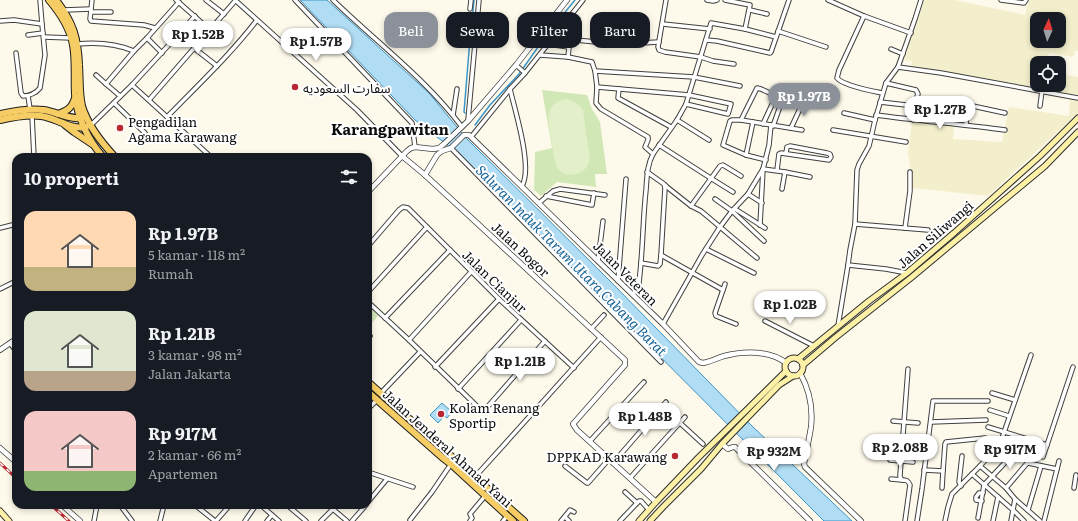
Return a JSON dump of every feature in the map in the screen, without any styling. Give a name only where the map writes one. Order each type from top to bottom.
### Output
[{"type":"main road","points":[[49,0],[71,30],[74,55],[75,95],[78,110],[84,118]]},
{"type":"main road","points":[[56,0],[64,10],[77,44],[84,118],[94,145]]},
{"type":"main road","points":[[58,114],[68,110],[71,107],[75,95]]},
{"type":"main road","points":[[0,114],[30,109],[43,110],[75,119],[84,118]]},
{"type":"main road","points":[[0,120],[42,116],[64,124],[87,127],[111,153]]},
{"type":"main road","name":"Jalan Siliwangi","points":[[798,359],[869,301],[907,273],[954,233],[1040,156],[1078,118]]},
{"type":"main road","points":[[64,124],[94,145],[101,153]]},
{"type":"main road","name":"Jalan Siliwangi","points":[[803,365],[912,277],[1045,166],[1078,132]]},
{"type":"main road","points":[[650,521],[779,385],[793,376],[800,374],[803,369],[803,365],[798,359],[791,358],[786,363],[786,370],[788,374],[793,376]]},
{"type":"main road","points":[[639,521],[786,370]]},
{"type":"main road","name":"Jalan Jenderal Ahmad Yani","points":[[372,385],[473,480],[485,496],[513,521]]},
{"type":"main road","name":"Jalan Jenderal Ahmad Yani","points":[[372,396],[443,458],[524,521]]},
{"type":"main road","points":[[694,463],[700,469]]},
{"type":"main road","points":[[0,511],[10,521]]},
{"type":"street","points":[[16,53],[20,93],[23,96],[28,96],[40,88],[45,55],[40,0]]},
{"type":"street","points":[[92,0],[91,21],[140,24],[156,28]]},
{"type":"street","points":[[206,0],[224,14]]},
{"type":"street","points":[[149,100],[235,0],[357,110],[402,156]]},
{"type":"street","points":[[295,0],[412,123],[415,147]]},
{"type":"street","points":[[333,0],[410,70],[453,115],[460,128]]},
{"type":"street","points":[[470,9],[471,0]]},
{"type":"street","points":[[468,121],[478,0]]},
{"type":"street","points":[[372,188],[407,150],[415,147],[434,149],[439,148],[468,121],[517,66],[567,0]]},
{"type":"street","points":[[572,12],[582,0]]},
{"type":"street","points":[[666,0],[659,42],[659,50],[661,52],[701,57],[713,61],[734,64]]},
{"type":"street","points":[[707,0],[718,0]]},
{"type":"street","points":[[725,0],[750,5],[745,29]]},
{"type":"street","points":[[706,40],[718,41],[768,53],[771,52],[789,0]]},
{"type":"street","points":[[828,0],[864,16],[911,33]]},
{"type":"street","points":[[838,326],[855,224],[858,164],[869,146],[882,93],[886,83],[898,67],[911,33],[921,0]]},
{"type":"street","points":[[1001,0],[1020,3],[1024,3],[1026,0]]},
{"type":"street","points":[[106,84],[156,28],[177,1],[210,30]]},
{"type":"street","points":[[64,10],[112,12]]},
{"type":"street","points":[[750,10],[767,14]]},
{"type":"street","points":[[87,127],[132,85],[194,16]]},
{"type":"street","points":[[864,16],[839,70],[837,78],[840,81],[850,85],[882,93]]},
{"type":"street","points":[[0,21],[14,20],[42,24]]},
{"type":"street","points":[[167,117],[242,40],[257,20]]},
{"type":"street","points":[[633,295],[639,283],[647,172],[650,160],[686,104],[711,23],[745,29],[776,37]]},
{"type":"street","points":[[663,24],[710,29]]},
{"type":"street","points":[[778,32],[826,47]]},
{"type":"street","points":[[28,35],[71,38]]},
{"type":"street","points":[[147,38],[162,53]]},
{"type":"street","points":[[582,41],[626,45],[659,42]]},
{"type":"street","points":[[77,44],[90,43],[115,45],[134,51]]},
{"type":"street","points":[[194,48],[217,66]]},
{"type":"street","points":[[425,175],[437,155],[442,151],[451,148],[464,135],[469,135],[471,137],[544,48]]},
{"type":"street","points":[[568,57],[569,48]]},
{"type":"street","points":[[891,49],[903,54]]},
{"type":"street","points":[[540,54],[568,57],[592,62],[597,87],[596,103],[601,109],[648,138],[645,147],[653,154]]},
{"type":"street","points":[[517,66],[525,73]]},
{"type":"street","points":[[898,67],[1030,89]]},
{"type":"street","points":[[595,71],[694,77],[740,86]]},
{"type":"street","points":[[96,75],[120,96]]},
{"type":"street","points":[[886,83],[916,90],[918,94],[916,99],[914,120]]},
{"type":"street","points":[[132,85],[207,153]]},
{"type":"street","points":[[597,87],[689,95],[731,104],[728,114],[686,104]]},
{"type":"street","points":[[741,120],[757,88],[783,98],[800,107]]},
{"type":"street","points":[[453,115],[457,89]]},
{"type":"street","points":[[510,89],[523,141],[526,173],[522,186]]},
{"type":"street","points":[[619,89],[618,98],[671,127]]},
{"type":"street","points":[[1040,106],[1042,92]]},
{"type":"street","points":[[1047,92],[1078,98]]},
{"type":"street","points":[[28,96],[30,109]]},
{"type":"street","points":[[763,124],[776,96]]},
{"type":"street","points":[[760,225],[764,169],[772,125],[783,98]]},
{"type":"street","points":[[916,99],[968,105],[1005,113]]},
{"type":"street","points":[[791,128],[804,100]]},
{"type":"street","points":[[880,102],[906,105]]},
{"type":"street","points":[[114,103],[145,133]]},
{"type":"street","points":[[966,124],[968,105]]},
{"type":"street","points":[[844,113],[875,120]]},
{"type":"street","points":[[876,115],[966,124],[1005,130]]},
{"type":"street","points":[[32,116],[34,153]]},
{"type":"street","points":[[676,120],[709,140]]},
{"type":"street","points":[[766,160],[722,144],[728,131],[730,121],[741,120],[802,130]]},
{"type":"street","points":[[746,154],[753,122]]},
{"type":"street","points":[[833,130],[906,142]]},
{"type":"street","name":"Jalan Veteran","points":[[471,137],[702,363],[740,353],[764,354],[778,358],[786,363]]},
{"type":"street","points":[[659,145],[734,192]]},
{"type":"street","points":[[777,170],[779,154],[781,153],[829,160],[831,157],[830,154],[827,153],[790,146],[787,147],[786,153]]},
{"type":"street","points":[[451,148],[661,362]]},
{"type":"street","name":"Jalan Bogor","points":[[402,156],[425,175],[625,360],[625,365],[573,424],[577,430],[590,441]]},
{"type":"street","points":[[691,206],[722,165],[741,176]]},
{"type":"street","points":[[764,169],[777,170],[810,178]]},
{"type":"street","points":[[663,324],[692,272],[720,227],[748,194],[764,169]]},
{"type":"street","points":[[647,172],[691,206],[700,211],[757,258]]},
{"type":"street","points":[[782,189],[785,172]]},
{"type":"street","points":[[905,228],[910,191],[910,172]]},
{"type":"street","points":[[618,281],[626,179]]},
{"type":"street","points":[[641,263],[658,266],[660,264],[664,184]]},
{"type":"street","points":[[539,202],[553,191],[560,189],[605,195]]},
{"type":"street","points":[[546,196],[592,205],[594,193]]},
{"type":"street","points":[[748,194],[762,203]]},
{"type":"street","points":[[715,199],[765,228]]},
{"type":"street","name":"Jalan Cianjur","points":[[372,241],[401,208],[403,207],[410,210],[499,299],[574,368]]},
{"type":"street","points":[[733,210],[764,241]]},
{"type":"street","points":[[598,260],[603,221]]},
{"type":"street","points":[[855,224],[928,230]]},
{"type":"street","points":[[0,228],[12,225]]},
{"type":"street","points":[[372,288],[427,227]]},
{"type":"street","points":[[706,249],[754,273]]},
{"type":"street","points":[[385,318],[450,250]]},
{"type":"street","points":[[661,255],[723,290]]},
{"type":"street","points":[[848,265],[907,273]]},
{"type":"street","points":[[409,340],[471,272]]},
{"type":"street","points":[[0,289],[12,283]]},
{"type":"street","points":[[725,284],[715,313],[716,316],[736,324]]},
{"type":"street","points":[[435,367],[499,299]]},
{"type":"street","points":[[372,306],[483,412],[545,341]]},
{"type":"street","points":[[591,329],[604,315]]},
{"type":"street","points":[[458,389],[521,320]]},
{"type":"street","points":[[765,321],[814,346]]},
{"type":"street","points":[[473,480],[601,338]]},
{"type":"street","points":[[0,350],[10,343],[12,346]]},
{"type":"street","points":[[381,393],[420,352]]},
{"type":"street","points":[[945,521],[951,496],[980,466],[1001,441],[1031,355]]},
{"type":"street","points":[[1043,457],[1073,367]]},
{"type":"street","points":[[902,480],[900,477],[908,369]]},
{"type":"street","points":[[800,374],[808,394],[811,414],[811,427],[804,464],[805,467],[860,521]]},
{"type":"street","points":[[644,382],[590,441],[656,502]]},
{"type":"street","points":[[992,393],[1015,400]]},
{"type":"street","points":[[372,405],[377,400]]},
{"type":"street","points":[[917,521],[932,405],[934,401],[988,401]]},
{"type":"street","points":[[613,463],[666,402]]},
{"type":"street","points":[[990,410],[1009,416]]},
{"type":"street","points":[[630,478],[685,417]]},
{"type":"street","points":[[931,422],[986,420]]},
{"type":"street","points":[[894,421],[918,423]]},
{"type":"street","points":[[680,423],[703,444]]},
{"type":"street","points":[[988,427],[1047,445]]},
{"type":"street","points":[[942,488],[945,442],[985,438]]},
{"type":"street","points":[[892,440],[915,442]]},
{"type":"street","points":[[988,443],[1027,456],[1029,460],[1006,488]]},
{"type":"street","points":[[722,444],[728,449],[733,446],[735,447],[810,521]]},
{"type":"street","points":[[0,448],[12,458]]},
{"type":"street","points":[[978,518],[982,501],[976,500],[976,497],[983,493],[984,485],[1015,452]]},
{"type":"street","points":[[961,486],[959,482],[962,456]]},
{"type":"street","points":[[565,466],[587,484],[609,459]]},
{"type":"street","points":[[890,460],[913,462]]},
{"type":"street","points":[[1044,521],[1059,461]]},
{"type":"street","points":[[1028,463],[1057,469]]},
{"type":"street","points":[[410,520],[432,492],[451,464]]},
{"type":"street","points":[[980,466],[1006,488],[1015,499],[1040,521]]},
{"type":"street","points":[[1028,510],[1041,466]]},
{"type":"street","points":[[924,470],[943,471]]},
{"type":"street","points":[[372,473],[413,487]]},
{"type":"street","points":[[972,474],[1024,521]]},
{"type":"street","points":[[1074,488],[1078,474]]},
{"type":"street","points":[[372,497],[388,479]]},
{"type":"street","points":[[891,479],[907,480],[909,482],[910,485],[905,521]]},
{"type":"street","points":[[625,492],[637,503]]},
{"type":"street","points":[[470,521],[472,519],[470,513],[485,496]]},
{"type":"street","points":[[994,521],[998,497]]},
{"type":"street","points":[[1011,521],[1015,499]]},
{"type":"street","points":[[620,521],[639,501],[641,501],[649,510]]},
{"type":"street","points":[[66,509],[80,521]]},
{"type":"street","points":[[94,521],[96,509]]},
{"type":"street","points":[[123,509],[132,521]]},
{"type":"street","points":[[160,521],[163,509]]},
{"type":"street","points":[[201,509],[215,521],[226,509]]},
{"type":"street","points":[[245,521],[253,509]]},
{"type":"street","points":[[267,509],[279,521]]},
{"type":"street","points":[[292,509],[306,521]]},
{"type":"street","points":[[352,521],[362,509]]},
{"type":"street","points":[[561,521],[571,509],[574,512]]},
{"type":"street","points":[[321,521],[333,510],[347,521]]},
{"type":"street","points":[[267,521],[272,515]]},
{"type":"street","points":[[502,521],[507,516]]},
{"type":"street","points":[[564,517],[569,521]]},
{"type":"shaded area","points":[[924,0],[955,0],[1025,15],[1029,0],[1078,0],[1078,51],[1075,51],[1073,57],[1049,53],[1048,56],[1030,56],[1030,88],[911,67],[912,61],[904,60]]},
{"type":"shaded area","points":[[1066,75],[1078,77],[1078,95],[1058,92],[1066,92]]},
{"type":"shaded area","points":[[1070,97],[1078,99],[1078,113],[988,196],[913,188],[908,153],[912,121],[954,124],[953,139],[1002,142],[1009,107],[1069,116]]},
{"type":"green space","points":[[542,90],[587,95],[592,109],[600,122],[607,174],[595,174],[596,187],[557,182],[541,196],[534,190],[535,152],[552,148]]},
{"type":"green space","points":[[566,99],[576,103],[583,110],[590,159],[588,165],[583,171],[571,175],[563,173],[556,165],[549,122],[549,112],[551,107],[559,101]]},
{"type":"green space","points":[[372,309],[378,316],[372,323]]},
{"type":"water","name":"Saluran Induk Tarum Utara Cabang Barat","points":[[300,0],[327,0],[429,93],[466,138],[610,281],[752,426],[852,521],[824,521],[455,151],[415,120]]},
{"type":"water","name":"Kolam Renang Sportip","points":[[442,403],[452,412],[447,418],[444,416],[438,423],[430,415]]},
{"type":"waterway","points":[[465,113],[474,0]]},
{"type":"waterway","points":[[475,125],[490,105],[519,74],[548,33],[575,0]]},
{"type":"railway","points":[[0,463],[12,474]]},
{"type":"railway","points":[[56,509],[69,521]]},
{"type":"place","name":"سفارت السعوديه","points":[[295,87]]},
{"type":"place","name":"Pengadilan Agama Karawang","points":[[120,128]]},
{"type":"place","name":"Kolam Renang Sportip","points":[[441,414]]},
{"type":"place","name":"DPPKAD Karawang","points":[[675,456]]},
{"type":"district","name":"Karangpawitan","points":[[390,128]]}]
